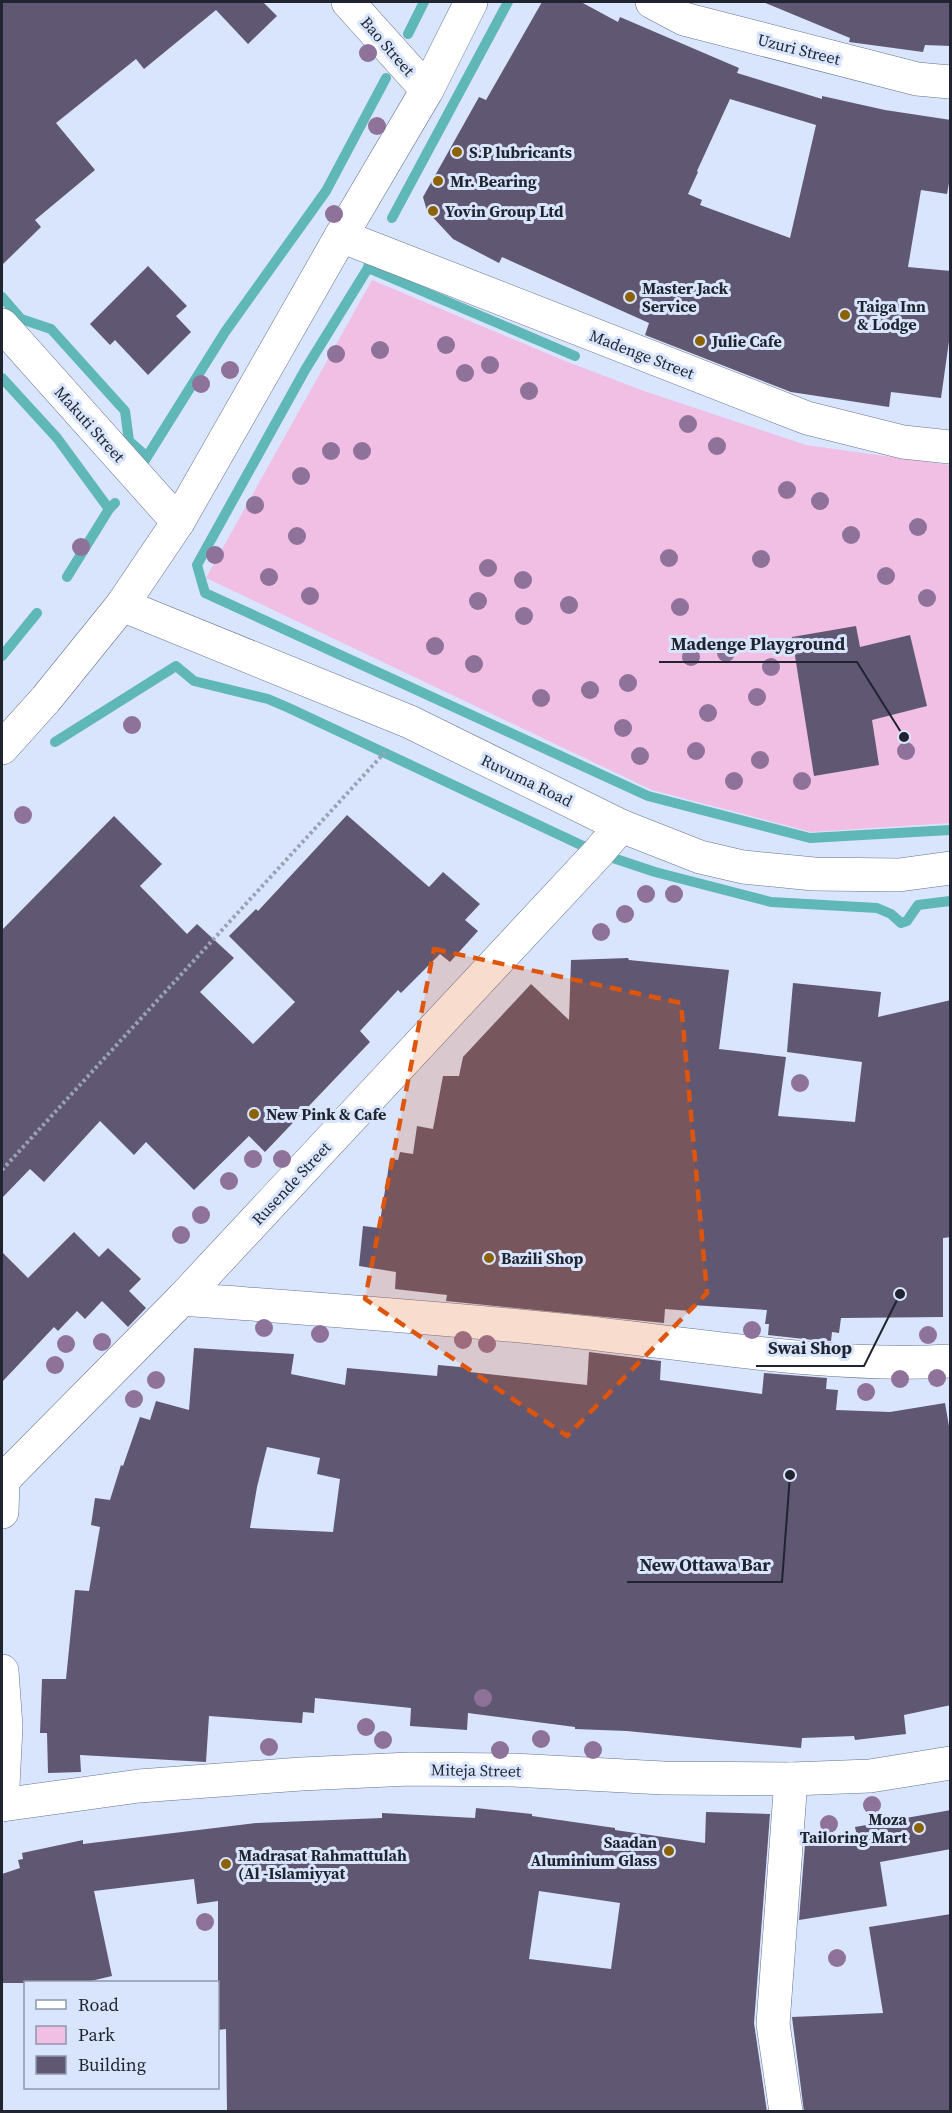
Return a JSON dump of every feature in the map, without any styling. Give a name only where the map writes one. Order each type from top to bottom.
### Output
[{"type":"street","name":"Bao Street","points":[[348,2],[427,90]]},
{"type":"street","points":[[2,748],[46,699],[122,605],[178,522],[427,90],[471,2]]},
{"type":"street","name":"Uzuri Street","points":[[652,2],[684,19],[917,79],[951,81]]},
{"type":"street","name":"Madenge Street","points":[[341,236],[807,418],[903,442],[951,447]]},
{"type":"street","name":"Makuti Street","points":[[2,325],[178,522]]},
{"type":"street","name":"Ruvuma Road","points":[[122,605],[410,722],[621,826],[700,857],[743,867],[814,874],[898,874],[951,868]]},
{"type":"street","name":"Rusende Street","points":[[2,1480],[182,1299],[621,826]]},
{"type":"street","points":[[182,1299],[366,1312],[761,1353],[907,1363],[951,1361]]},
{"type":"street","points":[[2,1480],[2,1512]]},
{"type":"street","points":[[2,1671],[6,1727],[2,1805]]},
{"type":"street","name":"Miteja Street","points":[[2,1805],[139,1786],[301,1774],[410,1769],[513,1770],[663,1778],[791,1779],[870,1776],[951,1763]]},
{"type":"street","points":[[786,2112],[773,2024],[791,1779]]},
{"type":"path","points":[[2,1170],[369,770],[410,722]]},
{"type":"highlighted area","points":[[434,949],[681,1003],[707,1293],[567,1436],[365,1299]]},
{"type":"green space","points":[[372,280],[565,361],[644,391],[806,445],[950,465],[950,823],[811,832],[652,790],[206,578]]},
{"type":"building","points":[[2,2],[263,2],[277,16],[248,44],[216,10],[144,69],[136,59],[56,123],[95,170],[35,220],[41,227],[2,265]]},
{"type":"building","points":[[542,2],[581,2],[618,22],[620,17],[739,68],[737,73],[822,99],[822,96],[885,110],[951,120],[951,172],[947,194],[921,190],[908,267],[951,271],[951,327],[941,398],[891,392],[889,407],[791,392],[645,335],[649,323],[502,257],[499,263],[453,239],[427,211],[423,197],[479,97],[486,100]],"holes":[[[730,99],[816,125],[790,238],[700,205],[702,200],[688,194]]]},
{"type":"building","points":[[763,2],[951,2],[951,46],[925,45],[923,52],[849,42],[850,38]]},
{"type":"building","points":[[148,266],[187,306],[176,316],[191,332],[148,375],[115,340],[110,345],[90,324]]},
{"type":"building","points":[[856,626],[860,647],[910,635],[927,706],[872,720],[879,765],[814,776],[792,637]]},
{"type":"building","points":[[347,815],[429,887],[443,872],[480,904],[465,920],[478,931],[450,962],[440,954],[401,993],[398,990],[360,1031],[370,1042],[265,1152],[249,1136],[194,1190],[146,1142],[134,1155],[100,1121],[44,1182],[30,1169],[2,1198],[2,930],[114,816],[162,864],[140,886],[187,934],[197,924],[234,958],[200,992],[253,1044],[295,1002],[229,936],[256,909],[258,911]]},
{"type":"building","points":[[628,958],[629,960],[729,970],[719,1049],[786,1057],[778,1116],[855,1122],[862,1062],[787,1052],[793,983],[881,992],[878,1017],[951,1000],[951,1237],[943,1238],[943,1317],[841,1318],[839,1333],[832,1332],[831,1341],[813,1340],[768,1335],[769,1324],[765,1324],[767,1310],[692,1305],[691,1311],[665,1309],[664,1323],[446,1301],[447,1295],[395,1289],[396,1272],[359,1266],[363,1226],[379,1228],[390,1159],[398,1160],[400,1152],[413,1154],[417,1126],[433,1129],[443,1076],[459,1076],[463,1057],[531,984],[569,1020],[571,960]]},
{"type":"building","points":[[74,1232],[99,1257],[108,1248],[141,1279],[129,1291],[146,1308],[128,1327],[102,1301],[85,1319],[77,1311],[58,1331],[54,1327],[2,1382],[2,1252],[28,1278]]},
{"type":"building","points":[[194,1348],[294,1354],[291,1374],[345,1385],[347,1368],[437,1376],[438,1365],[471,1368],[470,1372],[587,1385],[589,1352],[661,1361],[660,1380],[762,1394],[764,1373],[827,1378],[826,1389],[838,1390],[836,1410],[890,1412],[945,1403],[951,1438],[951,1705],[904,1715],[906,1734],[855,1740],[854,1736],[802,1738],[801,1748],[627,1731],[575,1729],[575,1727],[468,1713],[467,1730],[410,1726],[411,1708],[315,1698],[314,1713],[303,1712],[302,1723],[209,1716],[206,1762],[80,1755],[81,1772],[48,1773],[47,1733],[40,1733],[42,1679],[66,1679],[75,1590],[89,1591],[100,1527],[91,1525],[95,1498],[110,1500],[140,1417],[150,1420],[156,1401],[189,1410]],"holes":[[[267,1447],[320,1458],[317,1474],[340,1479],[333,1532],[250,1528]]]},
{"type":"building","points":[[476,1808],[532,1814],[532,1816],[615,1828],[615,1830],[705,1843],[706,1812],[770,1814],[754,2023],[767,2112],[227,2112],[226,2029],[219,2030],[218,1901],[197,1904],[194,1879],[94,1891],[112,1976],[91,1981],[2,1983],[2,1874],[20,1868],[18,1860],[23,1859],[22,1853],[83,1840],[83,1844],[257,1823],[382,1818],[382,1813],[475,1818]],"holes":[[[539,1891],[620,1903],[611,1969],[529,1959]]]},
{"type":"building","points":[[951,1810],[951,1849],[880,1862],[887,1906],[799,1920],[805,1844],[857,1836],[855,1827]]},
{"type":"building","points":[[951,1914],[951,2112],[804,2112],[792,2017],[883,2013],[869,1927]]},
{"type":"waterway","points":[[408,34],[424,2]]},
{"type":"waterway","points":[[392,218],[508,2]]},
{"type":"waterway","points":[[145,460],[225,332],[326,191],[386,78]]},
{"type":"waterway","points":[[370,259],[368,268],[305,370],[197,565],[205,593],[648,796],[810,838],[950,830]]},
{"type":"waterway","points":[[368,268],[575,356]]},
{"type":"waterway","points":[[2,297],[21,319],[51,329],[125,411],[129,441],[146,456]]},
{"type":"waterway","points":[[2,378],[57,438],[109,509]]},
{"type":"waterway","points":[[67,577],[115,503]]},
{"type":"waterway","points":[[2,656],[37,613]]},
{"type":"waterway","points":[[55,742],[176,666],[194,681],[268,699],[598,853],[655,872],[771,902],[877,908],[891,914],[901,923],[907,921],[918,905],[950,901]]},
{"type":"place","name":"S.P lubricants","points":[[457,152]]},
{"type":"place","name":"Mr. Bearing","points":[[438,181]]},
{"type":"place","name":"Yovin Group Ltd","points":[[433,211]]},
{"type":"place","name":"Master Jack Service","points":[[630,297]]},
{"type":"place","name":"Taiga Inn & Lodge","points":[[845,315]]},
{"type":"place","name":"Julie Cafe","points":[[700,341]]},
{"type":"place","name":"Madenge Playground","points":[[904,737]]},
{"type":"place","name":"New Pink & Cafe","points":[[254,1114]]},
{"type":"place","name":"Bazili Shop","points":[[489,1258]]},
{"type":"place","name":"Swai Shop","points":[[900,1294]]},
{"type":"place","name":"New Ottawa Bar","points":[[790,1475]]},
{"type":"place","name":"Moza Tailoring Mart","points":[[919,1828]]},
{"type":"place","name":"Saadan Aluminium Glass","points":[[669,1851]]},
{"type":"place","name":"Madrasat Rahmattulah (Al -Islamiyyat","points":[[226,1864]]}]
